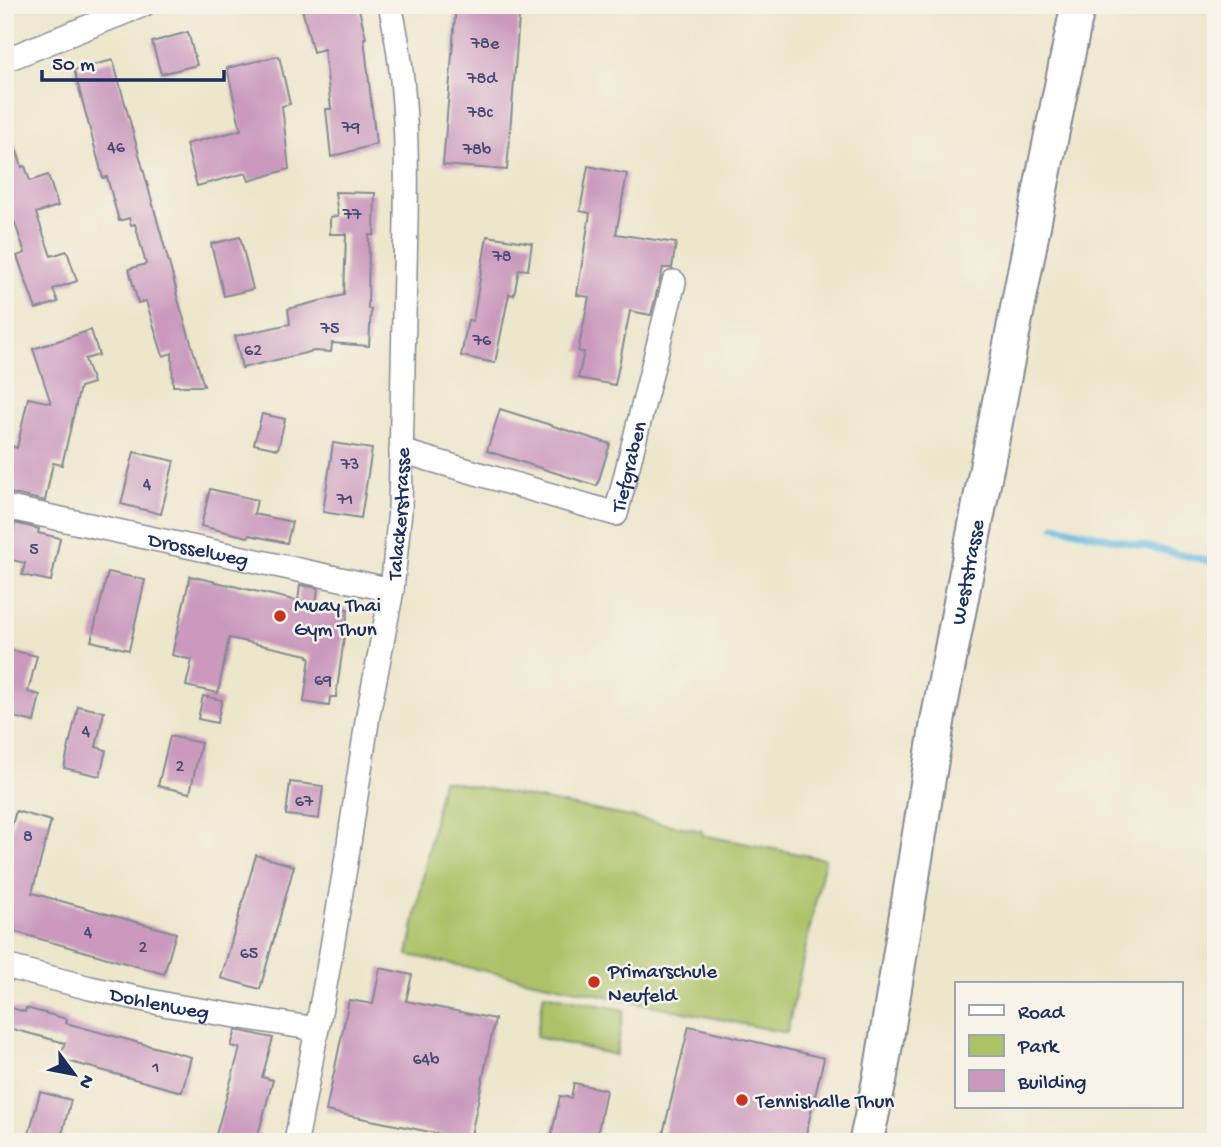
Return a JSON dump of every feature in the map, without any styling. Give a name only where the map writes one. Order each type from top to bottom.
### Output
[{"type":"main road","name":"Weststrasse","points":[[866,1142],[882,1065],[952,648],[1043,174],[1079,5]]},
{"type":"street","points":[[5,60],[143,5]]},
{"type":"street","name":"Talackerstrasse","points":[[296,1142],[346,863],[368,715],[392,590],[400,510],[407,159],[402,87],[390,5]]},
{"type":"street","name":"Tiefgraben","points":[[401,451],[616,514],[674,282]]},
{"type":"street","name":"Drosselweg","points":[[5,507],[392,590]]},
{"type":"street","name":"Dohlenweg","points":[[5,966],[169,1005],[316,1030]]},
{"type":"green space","points":[[442,780],[702,831],[702,835],[825,859],[787,1033],[408,955]]},
{"type":"green space","points":[[544,994],[624,1010],[616,1055],[536,1037]]},
{"type":"building","points":[[301,5],[358,5],[366,38],[376,144],[331,157],[326,109],[331,109],[324,49],[313,52]]},
{"type":"building","points":[[456,5],[520,5],[507,170],[443,165]]},
{"type":"building","points":[[188,32],[197,65],[161,74],[152,42]]},
{"type":"building","points":[[279,56],[290,104],[282,106],[289,169],[249,181],[246,173],[197,186],[186,144],[241,130],[227,68]]},
{"type":"building","points":[[113,60],[204,386],[173,386],[172,353],[163,356],[146,301],[138,303],[129,269],[146,264],[135,224],[131,225],[129,218],[119,221],[107,177],[103,178],[74,70]]},
{"type":"building","points":[[10,129],[22,167],[25,166],[30,181],[48,175],[58,206],[36,213],[51,256],[67,251],[77,281],[53,289],[58,302],[36,309],[17,256],[25,253],[5,193],[5,130]]},
{"type":"building","points":[[588,166],[627,174],[616,234],[676,243],[672,268],[663,268],[651,315],[630,311],[615,385],[578,378],[584,352],[578,351],[589,297],[577,295],[590,213],[580,211]]},
{"type":"building","points":[[335,192],[375,193],[374,235],[369,235],[369,346],[332,343],[331,352],[314,351],[242,368],[235,336],[290,324],[288,309],[344,295],[346,234],[330,234],[330,217],[338,216]]},
{"type":"building","points":[[487,236],[532,243],[528,270],[519,269],[514,295],[509,294],[495,363],[461,356],[468,320],[473,321]]},
{"type":"building","points":[[240,237],[253,289],[224,296],[211,244]]},
{"type":"building","points":[[91,330],[99,355],[85,359],[93,383],[80,387],[62,465],[53,463],[45,501],[5,492],[5,473],[11,446],[17,448],[28,398],[51,403],[33,349]]},
{"type":"building","points":[[500,409],[610,444],[597,486],[487,451]]},
{"type":"building","points":[[262,414],[285,419],[278,449],[254,444]]},
{"type":"building","points":[[333,443],[372,449],[361,518],[323,512]]},
{"type":"building","points":[[134,452],[174,461],[161,514],[121,504]]},
{"type":"building","points":[[210,489],[257,500],[254,514],[292,522],[287,543],[201,526]]},
{"type":"building","points":[[15,523],[39,529],[38,533],[60,538],[51,581],[22,575],[25,563],[7,559]]},
{"type":"building","points":[[108,572],[145,580],[129,650],[91,641]]},
{"type":"building","points":[[190,576],[298,601],[300,585],[318,588],[316,605],[348,609],[336,697],[330,697],[329,706],[304,702],[310,657],[308,655],[229,638],[218,693],[186,686],[192,660],[172,655]]},
{"type":"building","points":[[11,650],[37,656],[28,692],[40,695],[34,722],[5,715],[5,672]]},
{"type":"building","points":[[203,696],[222,700],[217,723],[198,719]]},
{"type":"building","points":[[78,706],[104,712],[96,747],[106,750],[100,776],[64,768]]},
{"type":"building","points":[[170,736],[201,743],[190,793],[158,786]]},
{"type":"building","points":[[290,782],[323,786],[319,819],[286,815]]},
{"type":"building","points":[[16,811],[51,821],[32,893],[176,933],[164,974],[5,929],[5,849]]},
{"type":"building","points":[[256,855],[294,866],[260,989],[221,978]]},
{"type":"building","points":[[380,968],[412,975],[406,1001],[495,1019],[470,1140],[326,1111],[349,1000],[373,1004]]},
{"type":"building","points":[[5,1006],[25,1012],[26,1008],[67,1019],[66,1023],[191,1057],[182,1092],[60,1059],[65,1043],[5,1027]]},
{"type":"building","name":"Tennishalle Thun","points":[[689,1026],[824,1058],[804,1142],[661,1142]]},
{"type":"building","points":[[236,1030],[273,1038],[262,1077],[273,1080],[256,1142],[214,1142],[240,1048],[231,1046]]},
{"type":"building","points":[[574,1083],[606,1090],[596,1142],[550,1142],[560,1096],[571,1098]]},
{"type":"building","points":[[40,1092],[71,1100],[60,1142],[27,1142]]},
{"type":"waterway","points":[[1055,526],[1214,562]]},
{"type":"place","name":"Muay Thai Gym Thun","points":[[280,616]]},
{"type":"place","name":"Primarschule Neufeld","points":[[594,982]]},
{"type":"place","name":"Tennishalle Thun","points":[[742,1100]]}]
